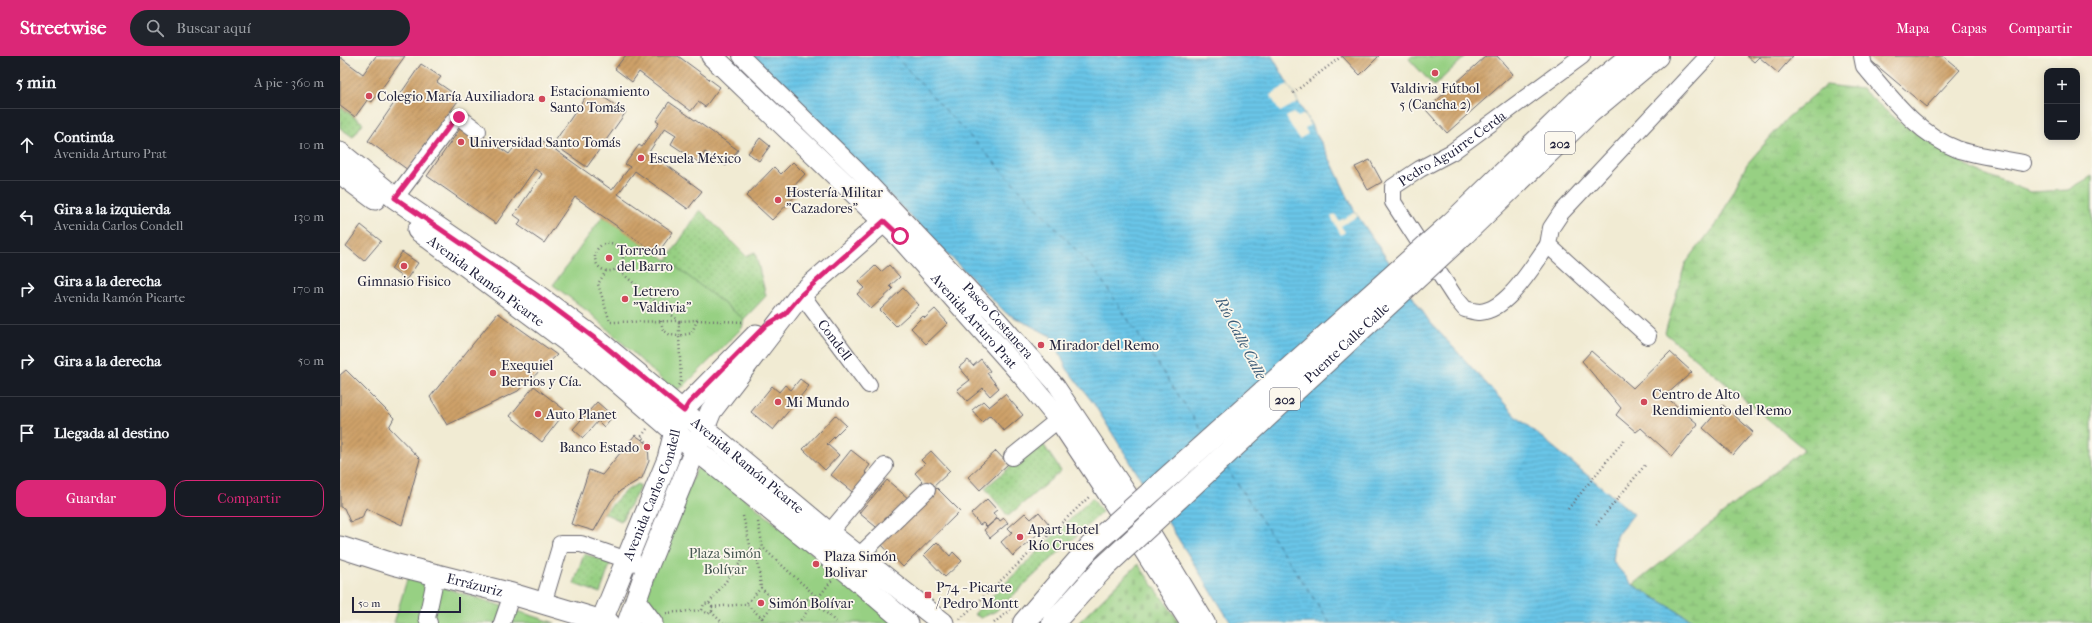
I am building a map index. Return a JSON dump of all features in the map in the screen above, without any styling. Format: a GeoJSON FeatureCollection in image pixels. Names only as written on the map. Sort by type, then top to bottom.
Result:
{"type":"FeatureCollection","features":[{"type":"Feature","properties":{"kind":"highway","name":"202"},"geometry":{"type":"LineString","coordinates":[[1458,228],[1588,91],[1631,56]]}},
{"type":"Feature","properties":{"kind":"highway","name":"202"},"geometry":{"type":"LineString","coordinates":[[1458,228],[1590,112],[1657,56]]}},
{"type":"Feature","properties":{"kind":"highway","name":"Puente Calle Calle"},"geometry":{"type":"LineString","coordinates":[[1024,623],[1091,546],[1458,228]]}},
{"type":"Feature","properties":{"kind":"highway","name":"Puente Calle Calle"},"geometry":{"type":"LineString","coordinates":[[1054,623],[1105,566],[1458,228]]}},
{"type":"Feature","properties":{"kind":"main road","name":"Avenida Arturo Prat"},"geometry":{"type":"LineString","coordinates":[[712,56],[884,221],[1027,380],[1059,419],[1191,623]]}},
{"type":"Feature","properties":{"kind":"main road","name":"Avenida Ramón Picarte"},"geometry":{"type":"LineString","coordinates":[[340,153],[395,198],[538,296],[601,343],[829,533],[943,623]]}},
{"type":"Feature","properties":{"kind":"main road","name":"Avenida Ramón Picarte"},"geometry":{"type":"LineString","coordinates":[[340,173],[591,359],[695,449],[849,573],[907,623]]}},
{"type":"Feature","properties":{"kind":"main road","name":"Avenida Carlos Condell"},"geometry":{"type":"LineString","coordinates":[[628,623],[647,568],[695,449],[705,429],[711,411],[802,294],[884,221]]}},
{"type":"Feature","properties":{"kind":"main road","name":"Avenida Carlos Condell"},"geometry":{"type":"LineString","coordinates":[[606,621],[627,559],[668,459],[675,431],[684,411],[689,403],[765,326],[785,314]]}},
{"type":"Feature","properties":{"kind":"main road","name":"Errázuriz"},"geometry":{"type":"LineString","coordinates":[[340,547],[392,564],[512,594],[606,621]]}},
{"type":"Feature","properties":{"kind":"main road"},"geometry":{"type":"LineString","coordinates":[[636,602],[657,618]]}},
{"type":"Feature","properties":{"kind":"street","name":"Paseo Costanera"},"geometry":{"type":"LineString","coordinates":[[741,56],[863,176],[998,319],[1056,385],[1130,494],[1207,623]]}},
{"type":"Feature","properties":{"kind":"street","name":"Pedro Aguirre Cerda"},"geometry":{"type":"LineString","coordinates":[[1582,56],[1452,152],[1420,169],[1393,187],[1393,202],[1454,296],[1465,309],[1481,312],[1502,304],[1513,292],[1548,245],[1551,228],[1561,213],[1708,56]]}},
{"type":"Feature","properties":{"kind":"street"},"geometry":{"type":"LineString","coordinates":[[1862,56],[1864,66],[1905,113],[1926,132],[1958,149],[2022,163]]}},
{"type":"Feature","properties":{"kind":"street"},"geometry":{"type":"LineString","coordinates":[[395,198],[455,119],[459,117],[478,130]]}},
{"type":"Feature","properties":{"kind":"street"},"geometry":{"type":"LineString","coordinates":[[1548,245],[1648,336]]}},
{"type":"Feature","properties":{"kind":"street","name":"Condell"},"geometry":{"type":"LineString","coordinates":[[802,294],[869,385]]}},
{"type":"Feature","properties":{"kind":"street"},"geometry":{"type":"LineString","coordinates":[[1012,458],[1059,419]]}},
{"type":"Feature","properties":{"kind":"street"},"geometry":{"type":"LineString","coordinates":[[829,533],[885,466]]}},
{"type":"Feature","properties":{"kind":"street"},"geometry":{"type":"LineString","coordinates":[[859,556],[927,490]]}},
{"type":"Feature","properties":{"kind":"street"},"geometry":{"type":"LineString","coordinates":[[543,604],[560,544],[581,544],[627,559],[647,568]]}},
{"type":"Feature","properties":{"kind":"street"},"geometry":{"type":"LineString","coordinates":[[429,623],[427,618],[436,575]]}},
{"type":"Feature","properties":{"kind":"street"},"geometry":{"type":"LineString","coordinates":[[502,623],[512,594]]}},
{"type":"Feature","properties":{"kind":"path"},"geometry":{"type":"LineString","coordinates":[[1293,93],[1342,56]]}},
{"type":"Feature","properties":{"kind":"path"},"geometry":{"type":"LineString","coordinates":[[606,271],[597,264],[595,256],[598,249],[605,244],[617,246],[623,253],[623,262],[617,269],[606,271],[598,284],[610,322],[696,320],[744,322]]}},
{"type":"Feature","properties":{"kind":"path"},"geometry":{"type":"LineString","coordinates":[[617,269],[679,321]]}},
{"type":"Feature","properties":{"kind":"path"},"geometry":{"type":"LineString","coordinates":[[661,321],[663,330],[670,335],[679,336],[692,333],[696,320]]}},
{"type":"Feature","properties":{"kind":"path"},"geometry":{"type":"LineString","coordinates":[[679,321],[682,381]]}},
{"type":"Feature","properties":{"kind":"path"},"geometry":{"type":"LineString","coordinates":[[1568,509],[1624,440]]}},
{"type":"Feature","properties":{"kind":"path"},"geometry":{"type":"LineString","coordinates":[[1596,525],[1646,464]]}},
{"type":"Feature","properties":{"kind":"path"},"geometry":{"type":"LineString","coordinates":[[955,623],[1103,485]]}},
{"type":"Feature","properties":{"kind":"path"},"geometry":{"type":"LineString","coordinates":[[743,516],[751,549],[757,553],[761,588],[776,602]]}},
{"type":"Feature","properties":{"kind":"path"},"geometry":{"type":"LineString","coordinates":[[758,520],[763,548],[818,598]]}},
{"type":"Feature","properties":{"kind":"path"},"geometry":{"type":"LineString","coordinates":[[757,553],[763,548]]}},
{"type":"Feature","properties":{"kind":"path"},"geometry":{"type":"LineString","coordinates":[[702,610],[703,605],[709,603],[751,549]]}},
{"type":"Feature","properties":{"kind":"path"},"geometry":{"type":"LineString","coordinates":[[712,607],[746,604],[761,588]]}},
{"type":"Feature","properties":{"kind":"path"},"geometry":{"type":"LineString","coordinates":[[798,623],[826,588]]}},
{"type":"Feature","properties":{"kind":"path"},"geometry":{"type":"LineString","coordinates":[[762,623],[762,618],[776,602],[818,598]]}},
{"type":"Feature","properties":{"kind":"path"},"geometry":{"type":"LineString","coordinates":[[815,602],[837,623]]}},
{"type":"Feature","properties":{"kind":"path"},"geometry":{"type":"LineString","coordinates":[[709,603],[712,607],[711,612]]}},
{"type":"Feature","properties":{"kind":"path"},"geometry":{"type":"LineString","coordinates":[[746,604],[762,618]]}},
{"type":"Feature","properties":{"kind":"path"},"geometry":{"type":"LineString","coordinates":[[657,618],[702,610]]}},
{"type":"Feature","properties":{"kind":"path"},"geometry":{"type":"LineString","coordinates":[[702,610],[706,614],[711,612]]}},
{"type":"Feature","properties":{"kind":"path"},"geometry":{"type":"LineString","coordinates":[[711,612],[723,623]]}},
{"type":"Feature","properties":{"kind":"green space","name":"Valdivia Fútbol 5 (Cancha 2)"},"geometry":{"type":"Polygon","coordinates":[[[1412,56],[1466,56],[1434,86],[1409,59],[1412,56]]]}},
{"type":"Feature","properties":{"kind":"green space"},"geometry":{"type":"Polygon","coordinates":[[[1826,85],[1862,89],[1896,120],[1974,170],[2030,192],[2068,190],[2092,176],[2092,623],[1697,623],[1633,585],[1804,449],[1665,333],[1685,264],[1719,220],[1747,164],[1787,118],[1826,85]]]}},
{"type":"Feature","properties":{"kind":"green space"},"geometry":{"type":"Polygon","coordinates":[[[340,107],[363,123],[353,137],[340,128],[340,107]]]}},
{"type":"Feature","properties":{"kind":"green space"},"geometry":{"type":"Polygon","coordinates":[[[700,210],[746,256],[755,252],[766,296],[744,319],[702,317],[657,254],[667,260],[700,210]]]}},
{"type":"Feature","properties":{"kind":"green space"},"geometry":{"type":"Polygon","coordinates":[[[603,216],[667,260],[744,319],[742,328],[684,386],[674,391],[590,313],[553,285],[603,216]]]}},
{"type":"Feature","properties":{"kind":"green space"},"geometry":{"type":"Polygon","coordinates":[[[1041,441],[1061,471],[1008,516],[985,488],[1041,441]]]}},
{"type":"Feature","properties":{"kind":"green space","name":"Plaza Simón Bolívar"},"geometry":{"type":"Polygon","coordinates":[[[704,465],[897,623],[664,623],[653,617],[643,597],[696,470],[704,465]]]}},
{"type":"Feature","properties":{"kind":"green space"},"geometry":{"type":"Polygon","coordinates":[[[637,484],[641,486],[621,521],[604,513],[624,492],[637,484]]]}},
{"type":"Feature","properties":{"kind":"green space"},"geometry":{"type":"Polygon","coordinates":[[[1092,498],[1102,512],[996,611],[981,618],[974,614],[1092,498]]]}},
{"type":"Feature","properties":{"kind":"green space"},"geometry":{"type":"Polygon","coordinates":[[[584,554],[611,562],[600,593],[574,584],[584,554]]]}},
{"type":"Feature","properties":{"kind":"green space"},"geometry":{"type":"Polygon","coordinates":[[[1138,564],[1180,623],[1078,623],[1138,564]]]}},
{"type":"Feature","properties":{"kind":"green space"},"geometry":{"type":"Polygon","coordinates":[[[408,576],[555,623],[394,623],[408,576]]]}},
{"type":"Feature","properties":{"kind":"water","name":"Río Calle Calle"},"geometry":{"type":"Polygon","coordinates":[[[752,56],[1272,56],[1327,153],[1355,212],[1429,321],[1517,417],[1634,514],[1616,536],[1613,562],[1633,585],[1697,623],[1231,623],[1094,404],[1067,369],[1051,336],[1006,313],[752,56]]]}},
{"type":"Feature","properties":{"kind":"pier"},"geometry":{"type":"Polygon","coordinates":[[[1288,84],[1298,102],[1280,112],[1270,95],[1288,84]]]}},
{"type":"Feature","properties":{"kind":"pier"},"geometry":{"type":"Polygon","coordinates":[[[1293,113],[1298,117],[1304,114],[1310,125],[1305,128],[1308,134],[1299,139],[1286,117],[1293,113]]]}},
{"type":"Feature","properties":{"kind":"pier"},"geometry":{"type":"Polygon","coordinates":[[[1355,212],[1358,216],[1341,226],[1345,232],[1341,235],[1331,217],[1335,214],[1339,221],[1355,212]]]}},
{"type":"Feature","properties":{"kind":"building"},"geometry":{"type":"Polygon","coordinates":[[[376,56],[405,56],[372,102],[368,99],[355,117],[340,106],[340,57],[363,74],[376,56]]]}},
{"type":"Feature","properties":{"kind":"building"},"geometry":{"type":"Polygon","coordinates":[[[625,56],[678,56],[720,87],[705,107],[698,102],[691,111],[639,72],[632,82],[615,69],[625,56]]]}},
{"type":"Feature","properties":{"kind":"building"},"geometry":{"type":"Polygon","coordinates":[[[1342,56],[1379,56],[1360,75],[1342,56]]]}},
{"type":"Feature","properties":{"kind":"building"},"geometry":{"type":"Polygon","coordinates":[[[1486,56],[1497,56],[1513,74],[1447,133],[1426,110],[1486,56]]]}},
{"type":"Feature","properties":{"kind":"building"},"geometry":{"type":"Polygon","coordinates":[[[1747,56],[1793,56],[1778,73],[1759,57],[1754,62],[1747,56]]]}},
{"type":"Feature","properties":{"kind":"building"},"geometry":{"type":"Polygon","coordinates":[[[1868,56],[1943,56],[1960,70],[1926,107],[1869,59],[1868,56]]]}},
{"type":"Feature","properties":{"kind":"building"},"geometry":{"type":"Polygon","coordinates":[[[421,64],[441,77],[437,82],[460,98],[408,170],[368,141],[421,64]]]}},
{"type":"Feature","properties":{"kind":"building"},"geometry":{"type":"Polygon","coordinates":[[[591,89],[626,112],[587,167],[553,144],[591,89]]]}},
{"type":"Feature","properties":{"kind":"building"},"geometry":{"type":"Polygon","coordinates":[[[669,102],[738,150],[726,166],[705,152],[698,162],[671,144],[676,135],[665,128],[649,152],[702,191],[688,209],[635,171],[618,194],[673,232],[657,254],[575,197],[544,243],[518,225],[521,220],[514,215],[542,174],[535,169],[496,224],[427,176],[464,123],[509,154],[521,138],[534,148],[540,139],[612,190],[630,167],[625,164],[639,145],[642,147],[659,123],[656,121],[669,102]]]}},
{"type":"Feature","properties":{"kind":"building"},"geometry":{"type":"Polygon","coordinates":[[[760,138],[770,146],[759,161],[748,153],[760,138]]]}},
{"type":"Feature","properties":{"kind":"building"},"geometry":{"type":"Polygon","coordinates":[[[1370,160],[1382,182],[1368,190],[1355,167],[1370,160]]]}},
{"type":"Feature","properties":{"kind":"building"},"geometry":{"type":"Polygon","coordinates":[[[793,162],[805,174],[794,186],[800,191],[772,220],[746,196],[774,167],[781,174],[793,162]]]}},
{"type":"Feature","properties":{"kind":"building"},"geometry":{"type":"Polygon","coordinates":[[[361,225],[381,241],[364,261],[346,246],[361,225]]]}},
{"type":"Feature","properties":{"kind":"building","name":"Gimnasio Fisico"},"geometry":{"type":"Polygon","coordinates":[[[402,252],[418,263],[406,280],[391,269],[402,252]]]}},
{"type":"Feature","properties":{"kind":"building"},"geometry":{"type":"Polygon","coordinates":[[[889,265],[900,277],[890,286],[893,289],[871,309],[857,294],[864,288],[858,282],[875,266],[881,272],[889,265]]]}},
{"type":"Feature","properties":{"kind":"building"},"geometry":{"type":"Polygon","coordinates":[[[903,288],[919,305],[896,326],[880,310],[903,288]]]}},
{"type":"Feature","properties":{"kind":"building"},"geometry":{"type":"Polygon","coordinates":[[[935,309],[948,323],[926,344],[911,328],[923,316],[925,318],[935,309]]]}},
{"type":"Feature","properties":{"kind":"building","name":"Exequiel Berrios y Cía."},"geometry":{"type":"Polygon","coordinates":[[[498,313],[557,355],[518,391],[447,425],[430,397],[498,313]]]}},
{"type":"Feature","properties":{"kind":"building","name":"Centro de Alto Rendimiento del Remo"},"geometry":{"type":"Polygon","coordinates":[[[1591,351],[1633,388],[1670,352],[1692,372],[1665,396],[1698,424],[1672,456],[1641,428],[1636,432],[1616,415],[1621,408],[1582,361],[1591,351]]]}},
{"type":"Feature","properties":{"kind":"building"},"geometry":{"type":"Polygon","coordinates":[[[981,359],[990,371],[987,373],[999,388],[990,396],[983,388],[967,401],[957,390],[970,380],[959,367],[968,360],[973,366],[981,359]]]}},
{"type":"Feature","properties":{"kind":"building"},"geometry":{"type":"Polygon","coordinates":[[[346,370],[394,418],[389,427],[420,459],[402,525],[366,508],[362,518],[350,522],[344,508],[340,507],[340,375],[346,370]]]}},
{"type":"Feature","properties":{"kind":"building","name":"Mi Mundo"},"geometry":{"type":"Polygon","coordinates":[[[800,379],[809,386],[773,430],[751,412],[772,386],[779,392],[785,385],[791,390],[800,379]]]}},
{"type":"Feature","properties":{"kind":"building","name":"Auto Planet"},"geometry":{"type":"Polygon","coordinates":[[[534,386],[566,411],[542,442],[510,416],[534,386]]]}},
{"type":"Feature","properties":{"kind":"building"},"geometry":{"type":"Polygon","coordinates":[[[1005,394],[1023,415],[1004,431],[990,415],[982,422],[972,410],[983,401],[989,407],[1005,394]]]}},
{"type":"Feature","properties":{"kind":"building"},"geometry":{"type":"Polygon","coordinates":[[[597,402],[613,416],[604,427],[598,421],[583,438],[573,429],[597,402]]]}},
{"type":"Feature","properties":{"kind":"building"},"geometry":{"type":"Polygon","coordinates":[[[1723,405],[1753,432],[1733,455],[1703,428],[1723,405]]]}},
{"type":"Feature","properties":{"kind":"building"},"geometry":{"type":"Polygon","coordinates":[[[835,415],[846,425],[827,444],[839,455],[825,470],[803,449],[835,415]]]}},
{"type":"Feature","properties":{"kind":"building"},"geometry":{"type":"Polygon","coordinates":[[[635,435],[648,444],[649,461],[642,478],[620,491],[611,501],[594,531],[571,524],[589,470],[602,475],[635,435]]]}},
{"type":"Feature","properties":{"kind":"building"},"geometry":{"type":"Polygon","coordinates":[[[851,450],[870,465],[865,472],[868,475],[856,495],[831,475],[851,450]]]}},
{"type":"Feature","properties":{"kind":"building"},"geometry":{"type":"Polygon","coordinates":[[[931,451],[950,471],[930,490],[915,473],[925,464],[921,460],[931,451]]]}},
{"type":"Feature","properties":{"kind":"building"},"geometry":{"type":"Polygon","coordinates":[[[996,451],[1008,464],[980,490],[968,477],[996,451]]]}},
{"type":"Feature","properties":{"kind":"building"},"geometry":{"type":"Polygon","coordinates":[[[887,480],[909,499],[881,531],[859,513],[887,480]]]}},
{"type":"Feature","properties":{"kind":"building"},"geometry":{"type":"Polygon","coordinates":[[[937,488],[960,511],[903,567],[880,543],[937,488]]]}},
{"type":"Feature","properties":{"kind":"building"},"geometry":{"type":"Polygon","coordinates":[[[987,499],[997,510],[993,513],[997,518],[987,527],[983,523],[980,525],[971,514],[987,499]]]}},
{"type":"Feature","properties":{"kind":"building","name":"Apart Hotel Río Cruces"},"geometry":{"type":"Polygon","coordinates":[[[1039,512],[1049,524],[1013,556],[1001,542],[1012,532],[1008,528],[1025,513],[1031,519],[1039,512]]]}},
{"type":"Feature","properties":{"kind":"building"},"geometry":{"type":"Polygon","coordinates":[[[998,518],[1000,521],[1004,518],[1008,523],[990,538],[984,530],[998,518]]]}},
{"type":"Feature","properties":{"kind":"building"},"geometry":{"type":"Polygon","coordinates":[[[937,542],[950,556],[953,552],[962,561],[945,577],[924,555],[937,542]]]}},
{"type":"Feature","properties":{"kind":"ferry route"},"geometry":{"type":"LineString","coordinates":[[895,56],[1095,270],[1203,432]]}},
{"type":"Feature","properties":{"kind":"ferry route"},"geometry":{"type":"LineString","coordinates":[[1227,468],[1330,623]]}},
{"type":"Feature","properties":{"kind":"place","name":"Valdivia Fútbol 5 (Cancha 2)"},"geometry":{"type":"Point","coordinates":[1435,73]}},
{"type":"Feature","properties":{"kind":"place","name":"Colegio María Auxiliadora"},"geometry":{"type":"Point","coordinates":[369,96]}},
{"type":"Feature","properties":{"kind":"place","name":"Estacionamiento Santo Tomás"},"geometry":{"type":"Point","coordinates":[542,99]}},
{"type":"Feature","properties":{"kind":"place","name":"Universidad Santo Tomás"},"geometry":{"type":"Point","coordinates":[461,142]}},
{"type":"Feature","properties":{"kind":"place","name":"Escuela México"},"geometry":{"type":"Point","coordinates":[641,158]}},
{"type":"Feature","properties":{"kind":"place","name":"Hostería Militar \"Cazadores\""},"geometry":{"type":"Point","coordinates":[778,200]}},
{"type":"Feature","properties":{"kind":"place","name":"Torreón del Barro"},"geometry":{"type":"Point","coordinates":[609,258]}},
{"type":"Feature","properties":{"kind":"place","name":"Gimnasio Fisico"},"geometry":{"type":"Point","coordinates":[404,266]}},
{"type":"Feature","properties":{"kind":"place","name":"Letrero \"Valdivia\""},"geometry":{"type":"Point","coordinates":[625,299]}},
{"type":"Feature","properties":{"kind":"place","name":"Mirador del Remo"},"geometry":{"type":"Point","coordinates":[1041,345]}},
{"type":"Feature","properties":{"kind":"place","name":"Exequiel Berrios y Cía."},"geometry":{"type":"Point","coordinates":[493,373]}},
{"type":"Feature","properties":{"kind":"place","name":"Mi Mundo"},"geometry":{"type":"Point","coordinates":[778,402]}},
{"type":"Feature","properties":{"kind":"place","name":"Centro de Alto Rendimiento del Remo"},"geometry":{"type":"Point","coordinates":[1644,402]}},
{"type":"Feature","properties":{"kind":"place","name":"Auto Planet"},"geometry":{"type":"Point","coordinates":[538,414]}},
{"type":"Feature","properties":{"kind":"place","name":"Banco Estado"},"geometry":{"type":"Point","coordinates":[647,447]}},
{"type":"Feature","properties":{"kind":"place","name":"Apart Hotel Río Cruces"},"geometry":{"type":"Point","coordinates":[1020,537]}},
{"type":"Feature","properties":{"kind":"place","name":"Plaza Simón Bolivar"},"geometry":{"type":"Point","coordinates":[816,564]}},
{"type":"Feature","properties":{"kind":"place","name":"P74 - Picarte / Pedro Montt"},"geometry":{"type":"Point","coordinates":[928,595]}},
{"type":"Feature","properties":{"kind":"place","name":"Simón Bolívar"},"geometry":{"type":"Point","coordinates":[761,603]}},
{"type":"Feature","properties":{"kind":"route"},"geometry":{"type":"LineString","coordinates":[[459,117],[455,119],[395,198],[538,296],[601,343],[684,411],[687,405],[765,326],[785,314],[802,294],[884,221],[900,236]]}}]}
